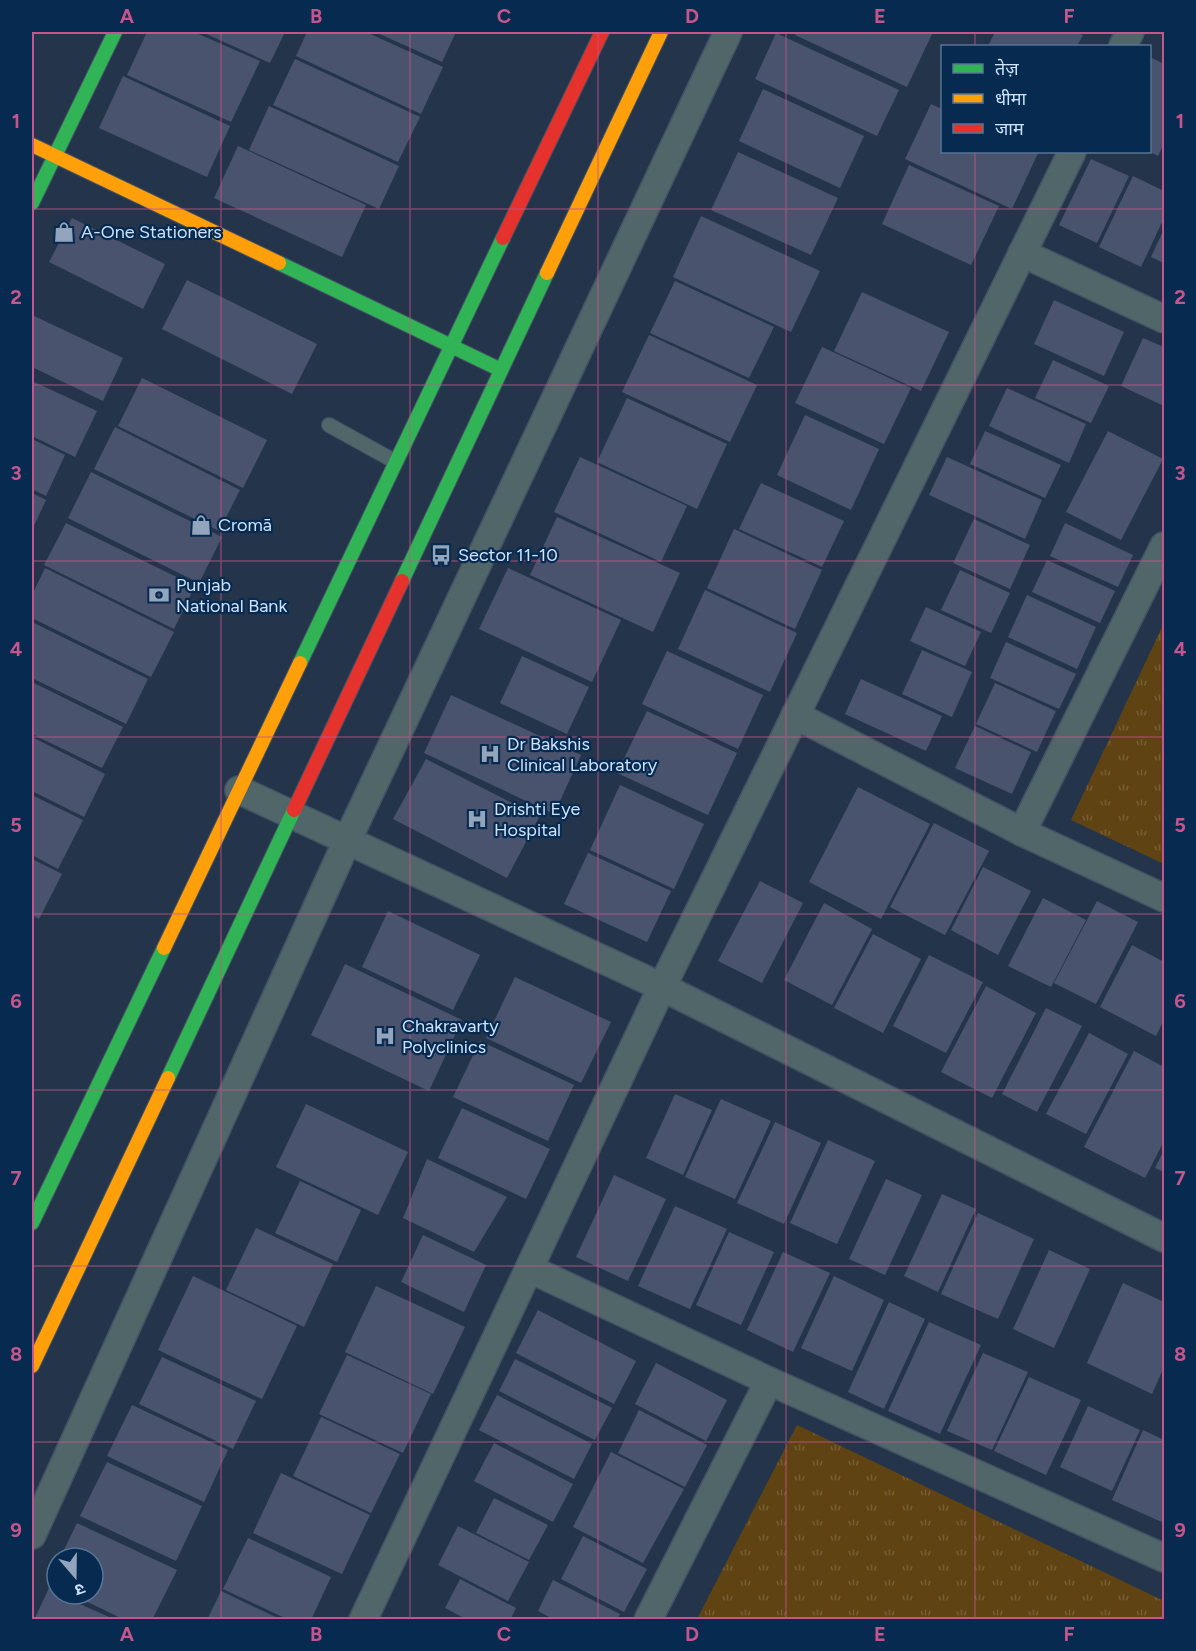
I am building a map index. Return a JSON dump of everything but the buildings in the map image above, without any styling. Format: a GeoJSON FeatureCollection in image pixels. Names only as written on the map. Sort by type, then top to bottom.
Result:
{"type":"FeatureCollection","features":[{"type":"Feature","properties":{"kind":"street"},"geometry":{"type":"LineString","coordinates":[[32,203],[115,32]]}},
{"type":"Feature","properties":{"kind":"street"},"geometry":{"type":"LineString","coordinates":[[32,1223],[602,32]]}},
{"type":"Feature","properties":{"kind":"street"},"geometry":{"type":"LineString","coordinates":[[32,1366],[661,32]]}},
{"type":"Feature","properties":{"kind":"street"},"geometry":{"type":"LineString","coordinates":[[32,1535],[347,841],[728,32]]}},
{"type":"Feature","properties":{"kind":"street"},"geometry":{"type":"LineString","coordinates":[[32,145],[501,370]]}},
{"type":"Feature","properties":{"kind":"street"},"geometry":{"type":"LineString","coordinates":[[363,1620],[662,987],[1072,153]]}},
{"type":"Feature","properties":{"kind":"street"},"geometry":{"type":"LineString","coordinates":[[1022,253],[1164,319]]}},
{"type":"Feature","properties":{"kind":"street"},"geometry":{"type":"LineString","coordinates":[[1022,832],[1164,546]]}},
{"type":"Feature","properties":{"kind":"street"},"geometry":{"type":"LineString","coordinates":[[795,715],[1022,832],[1164,898]]}},
{"type":"Feature","properties":{"kind":"street"},"geometry":{"type":"LineString","coordinates":[[239,790],[662,987],[1164,1238]]}},
{"type":"Feature","properties":{"kind":"street"},"geometry":{"type":"LineString","coordinates":[[530,1269],[769,1381],[1164,1558]]}},
{"type":"Feature","properties":{"kind":"street"},"geometry":{"type":"LineString","coordinates":[[648,1620],[769,1381]]}},
{"type":"Feature","properties":{"kind":"lane"},"geometry":{"type":"LineString","coordinates":[[329,424],[396,462]]}},
{"type":"Feature","properties":{"kind":"green space"},"geometry":{"type":"Polygon","coordinates":[[[1164,623],[1164,864],[1071,820],[1164,623]]]}},
{"type":"Feature","properties":{"kind":"green space"},"geometry":{"type":"Polygon","coordinates":[[[797,1425],[1164,1601],[1164,1619],[697,1619],[797,1425]]]}},
{"type":"Feature","properties":{"kind":"traffic: fast"},"geometry":{"type":"LineString","coordinates":[[32,203],[115,32]]}},
{"type":"Feature","properties":{"kind":"traffic: fast"},"geometry":{"type":"LineString","coordinates":[[300,663],[503,238]]}},
{"type":"Feature","properties":{"kind":"traffic: fast"},"geometry":{"type":"LineString","coordinates":[[279,263],[501,370]]}},
{"type":"Feature","properties":{"kind":"traffic: fast"},"geometry":{"type":"LineString","coordinates":[[402,581],[547,273]]}},
{"type":"Feature","properties":{"kind":"traffic: fast"},"geometry":{"type":"LineString","coordinates":[[168,1078],[294,810]]}},
{"type":"Feature","properties":{"kind":"traffic: fast"},"geometry":{"type":"LineString","coordinates":[[32,1223],[164,948]]}},
{"type":"Feature","properties":{"kind":"traffic: slow"},"geometry":{"type":"LineString","coordinates":[[547,273],[661,32]]}},
{"type":"Feature","properties":{"kind":"traffic: slow"},"geometry":{"type":"LineString","coordinates":[[32,145],[279,263]]}},
{"type":"Feature","properties":{"kind":"traffic: slow"},"geometry":{"type":"LineString","coordinates":[[164,948],[300,663]]}},
{"type":"Feature","properties":{"kind":"traffic: slow"},"geometry":{"type":"LineString","coordinates":[[32,1366],[168,1078]]}},
{"type":"Feature","properties":{"kind":"traffic: jam"},"geometry":{"type":"LineString","coordinates":[[503,238],[602,32]]}},
{"type":"Feature","properties":{"kind":"traffic: jam"},"geometry":{"type":"LineString","coordinates":[[294,810],[402,581]]}},
{"type":"Feature","properties":{"kind":"place","name":"A-One Stationers"},"geometry":{"type":"Point","coordinates":[64,232]}},
{"type":"Feature","properties":{"kind":"place","name":"Cromā"},"geometry":{"type":"Point","coordinates":[201,525]}},
{"type":"Feature","properties":{"kind":"place","name":"Sector 11-10"},"geometry":{"type":"Point","coordinates":[441,555]}},
{"type":"Feature","properties":{"kind":"place","name":"Punjab National Bank"},"geometry":{"type":"Point","coordinates":[159,595]}},
{"type":"Feature","properties":{"kind":"place","name":"Dr Bakshis Clinical Laboratory"},"geometry":{"type":"Point","coordinates":[490,754]}},
{"type":"Feature","properties":{"kind":"place","name":"Drishti Eye Hospital"},"geometry":{"type":"Point","coordinates":[477,819]}},
{"type":"Feature","properties":{"kind":"place","name":"Chakravarty Polyclinics"},"geometry":{"type":"Point","coordinates":[385,1036]}}]}
